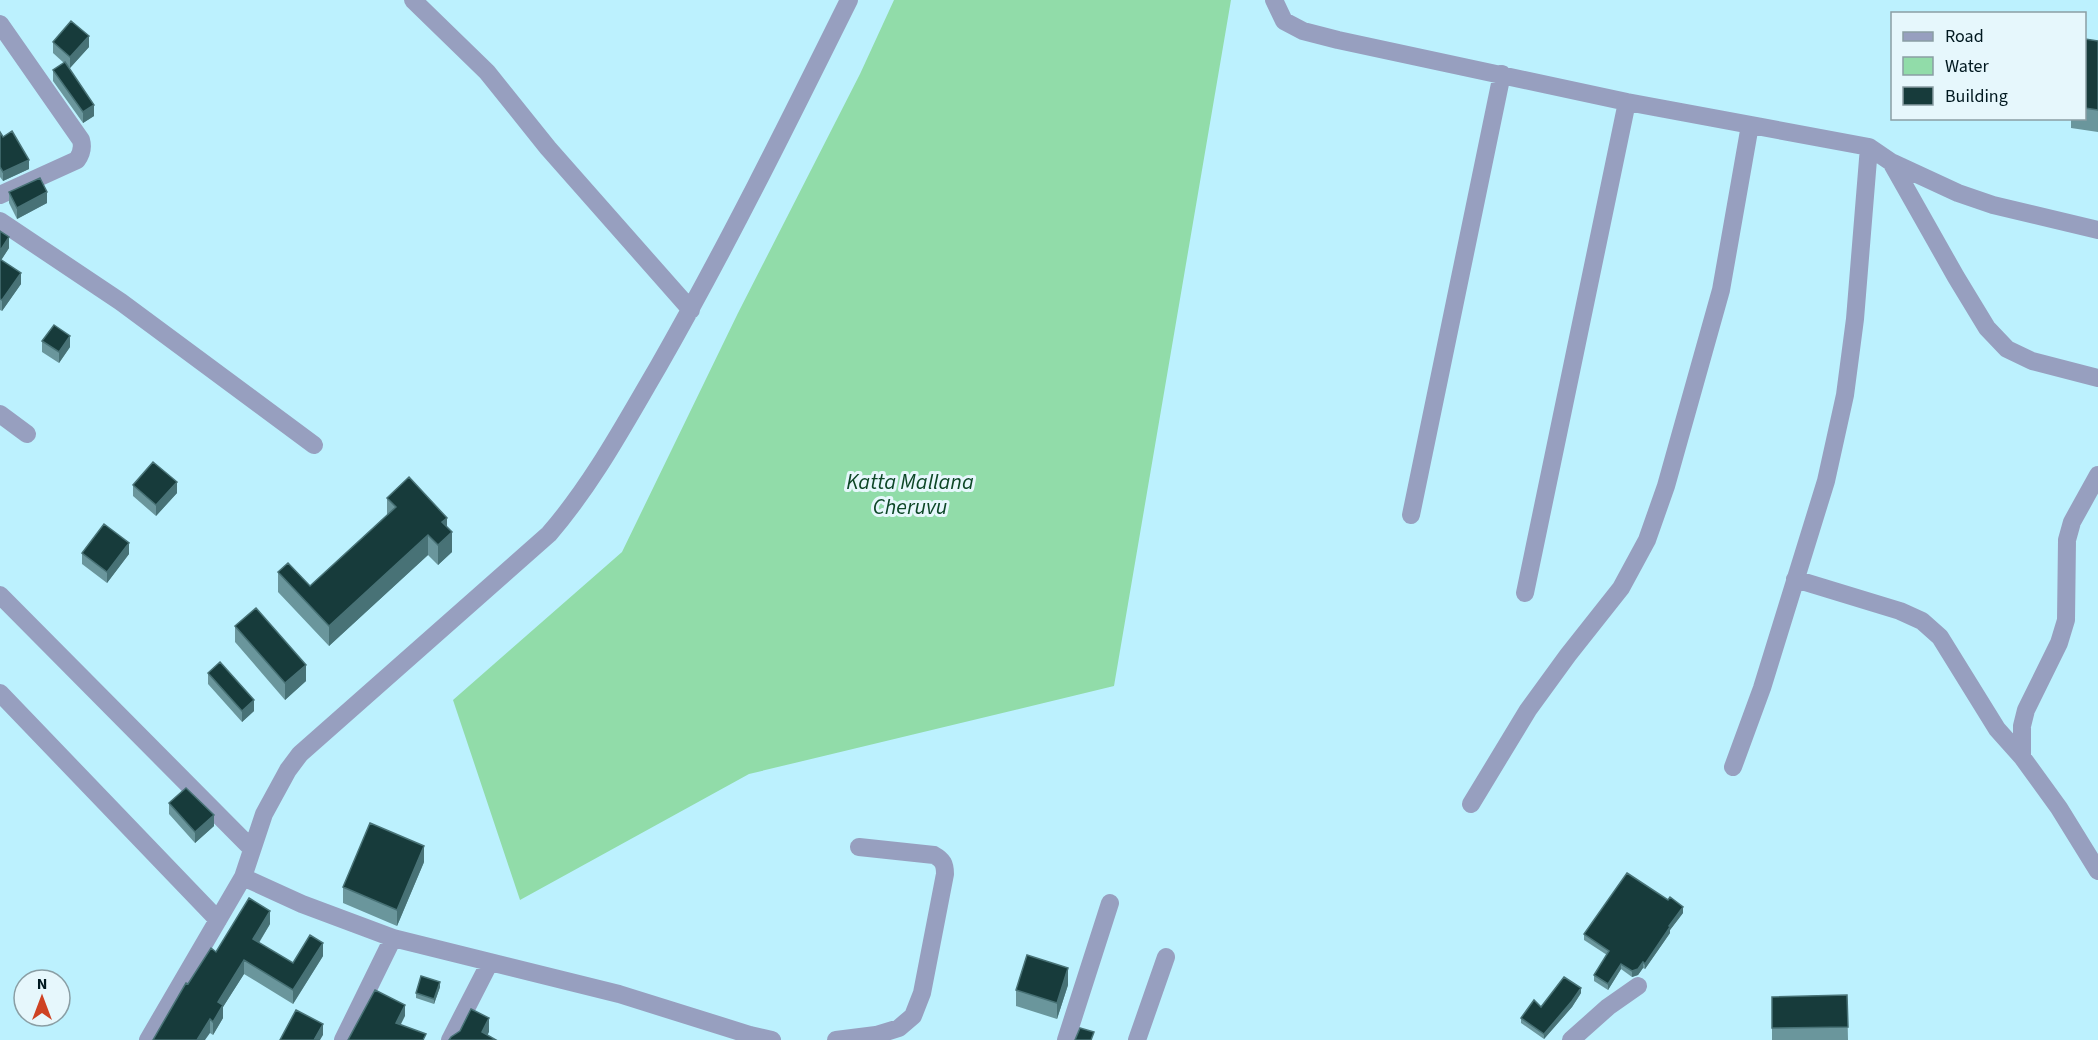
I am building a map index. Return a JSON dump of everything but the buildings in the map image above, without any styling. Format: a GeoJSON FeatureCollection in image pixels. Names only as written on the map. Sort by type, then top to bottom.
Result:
{"type":"FeatureCollection","features":[{"type":"Feature","properties":{"kind":"street"},"geometry":{"type":"LineString","coordinates":[[413,0],[487,72],[548,148],[691,310]]}},
{"type":"Feature","properties":{"kind":"street"},"geometry":{"type":"LineString","coordinates":[[148,1040],[243,877],[264,814],[288,770],[300,754],[549,534],[574,506],[600,468],[691,310],[849,0]]}},
{"type":"Feature","properties":{"kind":"street"},"geometry":{"type":"LineString","coordinates":[[1274,0],[1284,21],[1303,31],[1627,102],[1869,147],[1892,162],[1958,193],[1984,202],[2098,230]]}},
{"type":"Feature","properties":{"kind":"street"},"geometry":{"type":"LineString","coordinates":[[0,24],[83,145],[77,159],[0,195]]}},
{"type":"Feature","properties":{"kind":"street"},"geometry":{"type":"LineString","coordinates":[[1411,514],[1502,74]]}},
{"type":"Feature","properties":{"kind":"street"},"geometry":{"type":"LineString","coordinates":[[1525,592],[1627,102]]}},
{"type":"Feature","properties":{"kind":"street"},"geometry":{"type":"LineString","coordinates":[[1471,804],[1528,710],[1621,588],[1647,540],[1666,486],[1721,290],[1749,125]]}},
{"type":"Feature","properties":{"kind":"street"},"geometry":{"type":"LineString","coordinates":[[1733,767],[1762,688],[1826,481],[1845,395],[1855,319],[1869,147]]}},
{"type":"Feature","properties":{"kind":"street"},"geometry":{"type":"LineString","coordinates":[[1892,162],[1987,328],[2007,349],[2032,361],[2098,378]]}},
{"type":"Feature","properties":{"kind":"street"},"geometry":{"type":"LineString","coordinates":[[0,221],[121,302],[314,446]]}},
{"type":"Feature","properties":{"kind":"street"},"geometry":{"type":"LineString","coordinates":[[0,414],[27,434]]}},
{"type":"Feature","properties":{"kind":"street"},"geometry":{"type":"LineString","coordinates":[[2022,757],[2022,726],[2026,710],[2059,643],[2066,620],[2067,540],[2072,522],[2098,475]]}},
{"type":"Feature","properties":{"kind":"street"},"geometry":{"type":"LineString","coordinates":[[1795,579],[1900,611],[1922,621],[1940,637],[1997,729],[2022,757],[2059,808],[2098,871]]}},
{"type":"Feature","properties":{"kind":"street"},"geometry":{"type":"LineString","coordinates":[[0,595],[252,849]]}},
{"type":"Feature","properties":{"kind":"street"},"geometry":{"type":"LineString","coordinates":[[0,693],[218,920]]}},
{"type":"Feature","properties":{"kind":"street"},"geometry":{"type":"LineString","coordinates":[[836,1040],[876,1035],[899,1028],[913,1016],[922,993],[945,874],[945,865],[934,855],[859,847]]}},
{"type":"Feature","properties":{"kind":"street"},"geometry":{"type":"LineString","coordinates":[[243,877],[302,904],[393,938],[619,994],[772,1040]]}},
{"type":"Feature","properties":{"kind":"street"},"geometry":{"type":"LineString","coordinates":[[1066,1040],[1110,903]]}},
{"type":"Feature","properties":{"kind":"street"},"geometry":{"type":"LineString","coordinates":[[343,1040],[393,938]]}},
{"type":"Feature","properties":{"kind":"street"},"geometry":{"type":"LineString","coordinates":[[1137,1040],[1166,957]]}},
{"type":"Feature","properties":{"kind":"street"},"geometry":{"type":"LineString","coordinates":[[450,1040],[490,962]]}},
{"type":"Feature","properties":{"kind":"street"},"geometry":{"type":"LineString","coordinates":[[1570,1040],[1608,1007],[1638,986]]}},
{"type":"Feature","properties":{"kind":"water","name":"Katta Mallana Cheruvu"},"geometry":{"type":"Polygon","coordinates":[[[894,0],[1231,0],[1114,686],[749,774],[520,900],[453,700],[622,552],[738,313],[860,74],[894,0]]]}}]}
